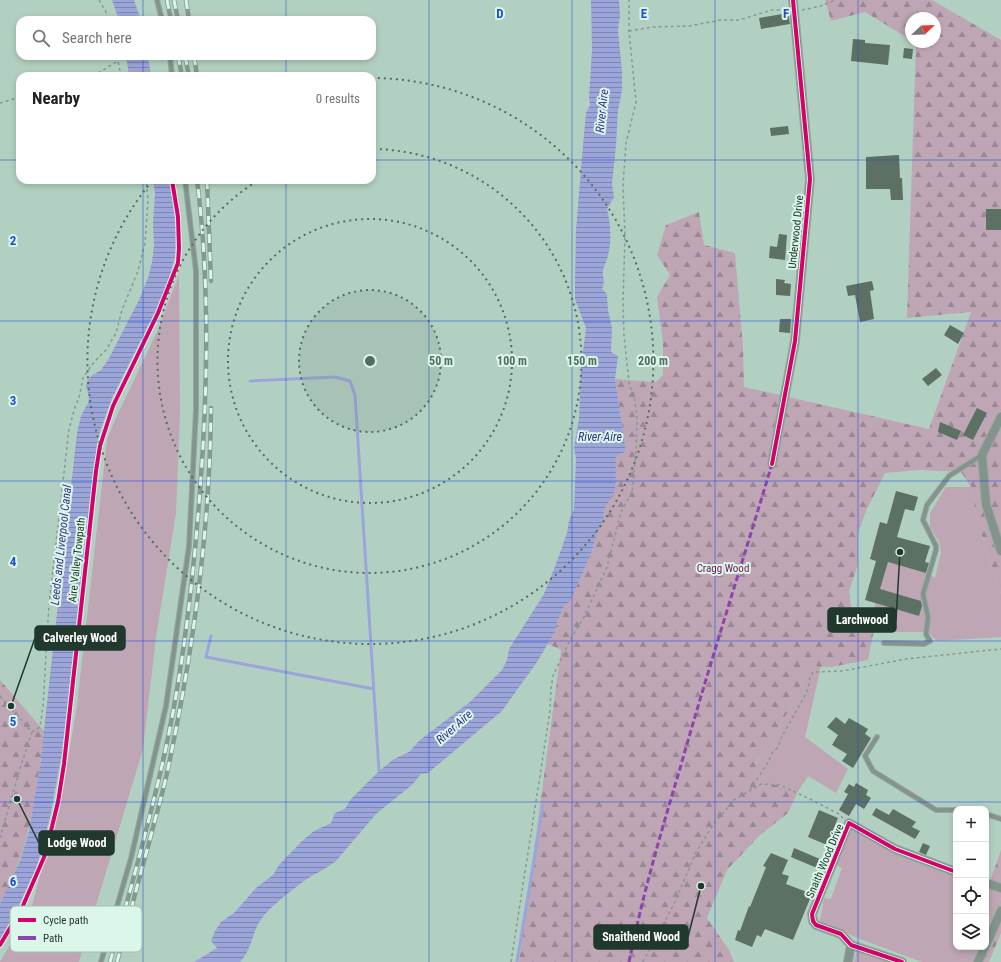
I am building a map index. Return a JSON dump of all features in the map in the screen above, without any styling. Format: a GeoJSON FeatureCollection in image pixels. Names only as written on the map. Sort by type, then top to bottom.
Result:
{"type":"FeatureCollection","features":[{"type":"Feature","properties":{"kind":"street","name":"Underwood Drive"},"geometry":{"type":"LineString","coordinates":[[772,464],[795,341],[810,179],[793,0]]}},
{"type":"Feature","properties":{"kind":"street"},"geometry":{"type":"LineString","coordinates":[[1001,417],[982,455],[986,504],[1001,552]]}},
{"type":"Feature","properties":{"kind":"street","name":"Snaith Wood Drive"},"geometry":{"type":"LineString","coordinates":[[902,962],[851,945],[841,934],[816,925],[813,920],[812,914],[849,823],[895,849],[953,871]]}},
{"type":"Feature","properties":{"kind":"street"},"geometry":{"type":"LineString","coordinates":[[989,884],[1001,888]]}},
{"type":"Feature","properties":{"kind":"street"},"geometry":{"type":"LineString","coordinates":[[989,939],[1001,912]]}},
{"type":"Feature","properties":{"kind":"street"},"geometry":{"type":"LineString","coordinates":[[848,962],[851,945]]}},
{"type":"Feature","properties":{"kind":"street"},"geometry":{"type":"LineString","coordinates":[[978,962],[984,950]]}},
{"type":"Feature","properties":{"kind":"lane"},"geometry":{"type":"LineString","coordinates":[[157,0],[161,16]]}},
{"type":"Feature","properties":{"kind":"lane"},"geometry":{"type":"LineString","coordinates":[[170,60],[172,72]]}},
{"type":"Feature","properties":{"kind":"lane"},"geometry":{"type":"LineString","coordinates":[[117,906],[131,858],[166,706],[189,546],[196,410],[196,271],[185,184]]}},
{"type":"Feature","properties":{"kind":"lane"},"geometry":{"type":"LineString","coordinates":[[884,643],[924,644],[930,641],[926,634],[928,617],[922,594],[936,546],[923,520],[927,505],[949,476],[982,455]]}},
{"type":"Feature","properties":{"kind":"lane"},"geometry":{"type":"LineString","coordinates":[[877,737],[865,756],[873,771],[936,810],[953,810]]}},
{"type":"Feature","properties":{"kind":"lane"},"geometry":{"type":"LineString","coordinates":[[989,815],[1001,819]]}},
{"type":"Feature","properties":{"kind":"lane"},"geometry":{"type":"LineString","coordinates":[[100,962],[103,952]]}},
{"type":"Feature","properties":{"kind":"path"},"geometry":{"type":"LineString","coordinates":[[99,0],[107,16]]}},
{"type":"Feature","properties":{"kind":"path"},"geometry":{"type":"LineString","coordinates":[[511,962],[550,712],[553,676],[570,640],[584,617],[607,567],[621,512],[632,492],[634,478],[637,418],[634,394],[629,382],[624,336],[623,300],[625,236],[623,186],[626,143],[636,102],[629,31],[629,0]]}},
{"type":"Feature","properties":{"kind":"path"},"geometry":{"type":"LineString","coordinates":[[629,31],[653,27],[689,26],[721,20],[739,20],[772,10],[794,11],[821,6],[835,0]]}},
{"type":"Feature","properties":{"kind":"path"},"geometry":{"type":"LineString","coordinates":[[100,72],[118,61],[120,72]]}},
{"type":"Feature","properties":{"kind":"path"},"geometry":{"type":"LineString","coordinates":[[0,103],[16,98]]}},
{"type":"Feature","properties":{"kind":"path"},"geometry":{"type":"LineString","coordinates":[[0,838],[32,732],[40,727],[43,706],[49,604],[69,429],[79,398],[83,378],[94,362],[106,350],[116,333],[122,310],[138,271],[145,243],[148,200],[146,184]]}},
{"type":"Feature","properties":{"kind":"path"},"geometry":{"type":"LineString","coordinates":[[750,790],[769,761],[770,754],[778,746],[782,736],[804,698],[812,672],[842,671],[906,659],[1001,649]]}},
{"type":"Feature","properties":{"kind":"path"},"geometry":{"type":"LineString","coordinates":[[0,696],[32,732]]}},
{"type":"Feature","properties":{"kind":"path"},"geometry":{"type":"LineString","coordinates":[[643,962],[675,902],[696,852],[715,822],[734,800],[761,784],[780,785],[839,814],[849,823]]}},
{"type":"Feature","properties":{"kind":"green space","name":"Cragg Wood"},"geometry":{"type":"Polygon","coordinates":[[[825,0],[932,0],[1001,40],[1001,594],[977,520],[971,487],[961,472],[919,470],[885,473],[866,511],[858,533],[858,564],[849,592],[853,620],[874,630],[868,660],[831,667],[807,666],[795,700],[755,763],[761,784],[780,785],[797,793],[788,813],[759,836],[727,870],[707,918],[729,950],[734,962],[519,962],[561,650],[548,644],[555,632],[557,622],[564,605],[570,600],[591,554],[600,525],[604,521],[604,510],[609,500],[616,457],[626,451],[615,379],[656,382],[663,375],[663,342],[657,297],[670,275],[657,255],[666,225],[699,212],[704,245],[735,253],[743,347],[744,387],[929,429],[971,312],[907,318],[916,48],[941,48],[941,12],[905,12],[905,36],[865,12],[831,21],[825,0]]]}},
{"type":"Feature","properties":{"kind":"green space"},"geometry":{"type":"Polygon","coordinates":[[[179,275],[180,413],[176,513],[156,637],[143,749],[96,906],[32,906],[63,790],[77,705],[107,440],[156,334],[179,275]]]}},
{"type":"Feature","properties":{"kind":"green space"},"geometry":{"type":"Polygon","coordinates":[[[946,487],[971,487],[977,520],[1001,594],[1001,637],[937,641],[928,632],[894,632],[874,625],[875,603],[919,616],[923,602],[880,589],[888,562],[927,573],[935,578],[941,552],[939,542],[930,527],[930,513],[946,487]]]}},
{"type":"Feature","properties":{"kind":"green space"},"geometry":{"type":"Polygon","coordinates":[[[807,665],[821,666],[805,737],[848,769],[836,793],[808,776],[797,793],[780,785],[761,784],[755,764],[795,700],[807,665]]]}},
{"type":"Feature","properties":{"kind":"green space"},"geometry":{"type":"Polygon","coordinates":[[[0,680],[44,731],[31,820],[19,863],[0,904],[0,680]]]}},
{"type":"Feature","properties":{"kind":"green space"},"geometry":{"type":"Polygon","coordinates":[[[855,829],[953,874],[953,950],[978,950],[973,962],[922,962],[860,939],[820,921],[824,898],[831,899],[842,868],[836,865],[848,832],[855,829]]]}},
{"type":"Feature","properties":{"kind":"green space"},"geometry":{"type":"Polygon","coordinates":[[[1001,850],[1001,893],[989,887],[1001,850]]]}},
{"type":"Feature","properties":{"kind":"green space"},"geometry":{"type":"Polygon","coordinates":[[[989,887],[1001,893],[1001,898],[989,925],[989,887]]]}},
{"type":"Feature","properties":{"kind":"green space"},"geometry":{"type":"Polygon","coordinates":[[[1001,898],[1001,933],[989,962],[973,962],[978,950],[989,950],[989,925],[1001,898]]]}},
{"type":"Feature","properties":{"kind":"green space"},"geometry":{"type":"Polygon","coordinates":[[[10,944],[10,952],[82,952],[79,962],[0,962],[10,944]]]}},
{"type":"Feature","properties":{"kind":"green space"},"geometry":{"type":"Polygon","coordinates":[[[857,950],[890,962],[854,962],[857,950]]]}},
{"type":"Feature","properties":{"kind":"water"},"geometry":{"type":"Polygon","coordinates":[[[112,0],[134,0],[140,16],[118,16],[112,0]]]}},
{"type":"Feature","properties":{"kind":"water","name":"River Aire"},"geometry":{"type":"Polygon","coordinates":[[[591,0],[619,0],[620,16],[618,30],[622,71],[622,91],[618,110],[612,184],[614,197],[607,209],[610,228],[610,247],[603,270],[604,283],[602,289],[607,294],[608,310],[612,328],[611,352],[618,356],[615,379],[626,451],[616,457],[614,492],[605,508],[604,521],[600,525],[591,554],[570,601],[564,606],[557,622],[555,632],[537,662],[502,711],[428,773],[421,774],[412,785],[376,814],[336,861],[304,881],[271,908],[259,923],[250,946],[240,962],[194,962],[217,948],[211,941],[221,922],[235,912],[256,888],[273,875],[279,865],[302,841],[314,831],[331,823],[335,813],[345,809],[350,800],[379,771],[394,759],[409,752],[420,740],[471,701],[502,670],[507,660],[509,649],[544,594],[567,533],[569,520],[574,509],[576,459],[574,448],[579,418],[581,367],[586,328],[575,299],[576,230],[586,113],[590,105],[589,97],[592,50],[591,0]]]}},
{"type":"Feature","properties":{"kind":"water"},"geometry":{"type":"Polygon","coordinates":[[[127,60],[149,60],[150,72],[128,72],[127,60]]]}},
{"type":"Feature","properties":{"kind":"water"},"geometry":{"type":"Polygon","coordinates":[[[154,184],[170,184],[176,228],[175,256],[164,294],[112,398],[98,437],[62,753],[50,817],[37,866],[19,906],[10,906],[10,923],[0,939],[0,904],[20,861],[29,831],[40,766],[77,433],[81,416],[88,403],[89,397],[86,386],[87,381],[91,376],[101,370],[108,360],[139,300],[148,278],[154,246],[153,224],[155,193],[154,184]]]}},
{"type":"Feature","properties":{"kind":"building"},"geometry":{"type":"Polygon","coordinates":[[[788,13],[790,24],[761,29],[759,18],[788,13]]]}},
{"type":"Feature","properties":{"kind":"building"},"geometry":{"type":"Polygon","coordinates":[[[853,39],[865,40],[865,43],[890,45],[888,65],[851,61],[853,39]]]}},
{"type":"Feature","properties":{"kind":"building"},"geometry":{"type":"Polygon","coordinates":[[[904,48],[913,49],[912,59],[903,58],[904,48]]]}},
{"type":"Feature","properties":{"kind":"building"},"geometry":{"type":"Polygon","coordinates":[[[788,126],[789,134],[771,136],[770,128],[788,126]]]}},
{"type":"Feature","properties":{"kind":"building"},"geometry":{"type":"Polygon","coordinates":[[[899,155],[903,200],[891,200],[890,189],[866,189],[866,157],[899,155]]]}},
{"type":"Feature","properties":{"kind":"building"},"geometry":{"type":"Polygon","coordinates":[[[986,209],[1001,209],[1001,230],[986,230],[986,209]]]}},
{"type":"Feature","properties":{"kind":"building"},"geometry":{"type":"Polygon","coordinates":[[[779,234],[787,235],[785,260],[769,258],[770,246],[777,247],[779,234]]]}},
{"type":"Feature","properties":{"kind":"building"},"geometry":{"type":"Polygon","coordinates":[[[776,279],[785,280],[784,283],[791,284],[790,296],[776,295],[776,279]]]}},
{"type":"Feature","properties":{"kind":"building"},"geometry":{"type":"Polygon","coordinates":[[[872,281],[874,290],[870,291],[874,319],[860,322],[855,295],[848,296],[846,286],[872,281]]]}},
{"type":"Feature","properties":{"kind":"building"},"geometry":{"type":"Polygon","coordinates":[[[780,319],[791,319],[790,333],[779,332],[780,319]]]}},
{"type":"Feature","properties":{"kind":"building"},"geometry":{"type":"Polygon","coordinates":[[[950,325],[964,333],[958,344],[944,335],[950,325]]]}},
{"type":"Feature","properties":{"kind":"building"},"geometry":{"type":"Polygon","coordinates":[[[936,368],[942,375],[928,386],[922,379],[936,368]]]}},
{"type":"Feature","properties":{"kind":"building"},"geometry":{"type":"Polygon","coordinates":[[[977,408],[987,413],[973,440],[963,435],[977,408]]]}},
{"type":"Feature","properties":{"kind":"building"},"geometry":{"type":"Polygon","coordinates":[[[940,422],[961,431],[957,440],[938,432],[940,422]]]}},
{"type":"Feature","properties":{"kind":"building"},"geometry":{"type":"Polygon","coordinates":[[[896,491],[918,497],[914,511],[905,509],[897,537],[930,546],[925,562],[929,563],[926,573],[888,562],[880,589],[921,601],[922,606],[919,616],[865,600],[876,561],[870,559],[880,522],[887,524],[896,491]]]}},
{"type":"Feature","properties":{"kind":"building"},"geometry":{"type":"Polygon","coordinates":[[[836,717],[845,724],[849,718],[868,729],[865,734],[871,738],[853,768],[842,761],[847,754],[832,745],[838,735],[827,727],[836,717]]]}},
{"type":"Feature","properties":{"kind":"building"},"geometry":{"type":"Polygon","coordinates":[[[856,783],[868,790],[866,795],[871,798],[864,809],[856,804],[849,816],[839,810],[848,794],[844,792],[849,784],[854,787],[856,783]]]}},
{"type":"Feature","properties":{"kind":"building"},"geometry":{"type":"Polygon","coordinates":[[[876,808],[889,815],[893,809],[916,822],[912,827],[920,831],[915,839],[872,815],[876,808]]]}},
{"type":"Feature","properties":{"kind":"building"},"geometry":{"type":"Polygon","coordinates":[[[819,810],[838,818],[827,845],[808,837],[819,810]]]}},
{"type":"Feature","properties":{"kind":"building"},"geometry":{"type":"Polygon","coordinates":[[[923,843],[930,846],[926,855],[919,852],[923,843]]]}},
{"type":"Feature","properties":{"kind":"building"},"geometry":{"type":"Polygon","coordinates":[[[794,848],[827,862],[824,871],[791,857],[794,848]]]}},
{"type":"Feature","properties":{"kind":"building"},"geometry":{"type":"Polygon","coordinates":[[[771,853],[788,860],[782,874],[789,876],[786,884],[812,894],[793,940],[765,929],[761,937],[757,935],[752,947],[735,940],[766,867],[763,866],[771,853]]]}},
{"type":"Feature","properties":{"kind":"waterway"},"geometry":{"type":"LineString","coordinates":[[250,381],[335,377],[350,381],[355,395],[379,771]]}},
{"type":"Feature","properties":{"kind":"waterway"},"geometry":{"type":"LineString","coordinates":[[211,636],[206,657],[374,689]]}},
{"type":"Feature","properties":{"kind":"waterway"},"geometry":{"type":"LineString","coordinates":[[517,962],[543,806]]}},
{"type":"Feature","properties":{"kind":"railway"},"geometry":{"type":"LineString","coordinates":[[167,0],[170,16]]}},
{"type":"Feature","properties":{"kind":"railway"},"geometry":{"type":"LineString","coordinates":[[174,0],[177,16]]}},
{"type":"Feature","properties":{"kind":"railway"},"geometry":{"type":"LineString","coordinates":[[186,0],[188,16]]}},
{"type":"Feature","properties":{"kind":"railway"},"geometry":{"type":"LineString","coordinates":[[179,60],[181,72]]}},
{"type":"Feature","properties":{"kind":"railway"},"geometry":{"type":"LineString","coordinates":[[186,60],[188,72]]}},
{"type":"Feature","properties":{"kind":"railway"},"geometry":{"type":"LineString","coordinates":[[195,60],[196,72]]}},
{"type":"Feature","properties":{"kind":"railway"},"geometry":{"type":"LineString","coordinates":[[126,906],[160,774],[175,704],[186,633],[194,561],[203,451],[206,374],[206,296],[197,184]]}},
{"type":"Feature","properties":{"kind":"railway"},"geometry":{"type":"LineString","coordinates":[[207,184],[211,281]]}},
{"type":"Feature","properties":{"kind":"railway"},"geometry":{"type":"LineString","coordinates":[[132,906],[165,782],[185,682],[203,545],[210,454],[211,408]]}},
{"type":"Feature","properties":{"kind":"railway"},"geometry":{"type":"LineString","coordinates":[[110,962],[113,952]]}},
{"type":"Feature","properties":{"kind":"railway"},"geometry":{"type":"LineString","coordinates":[[117,962],[120,952]]}},
{"type":"Feature","properties":{"kind":"marked path"},"geometry":{"type":"LineString","coordinates":[[629,962],[665,819],[701,695],[772,464]]}},
{"type":"Feature","properties":{"kind":"cycle path"},"geometry":{"type":"LineString","coordinates":[[772,464],[795,341],[810,179],[793,0]]}},
{"type":"Feature","properties":{"kind":"cycle path","name":"Aire Valley Towpath"},"geometry":{"type":"LineString","coordinates":[[23,906],[45,855],[58,802],[64,764],[100,446],[113,406],[158,313],[178,263],[178,217],[173,184]]}},
{"type":"Feature","properties":{"kind":"cycle path"},"geometry":{"type":"LineString","coordinates":[[902,962],[851,945],[841,934],[816,925],[813,921],[812,914],[849,823],[895,849],[953,871]]}},
{"type":"Feature","properties":{"kind":"cycle path","name":"Aire Valley Towpath"},"geometry":{"type":"LineString","coordinates":[[0,945],[10,928]]}},
{"type":"Feature","properties":{"kind":"place","name":"Larchwood"},"geometry":{"type":"Point","coordinates":[900,552]}},
{"type":"Feature","properties":{"kind":"place","name":"Calverley Wood"},"geometry":{"type":"Point","coordinates":[11,706]}},
{"type":"Feature","properties":{"kind":"place","name":"Lodge Wood"},"geometry":{"type":"Point","coordinates":[17,799]}},
{"type":"Feature","properties":{"kind":"place","name":"Snaithend Wood"},"geometry":{"type":"Point","coordinates":[701,886]}},
{"type":"Feature","properties":{"kind":"water label","name":"Leeds and Liverpool Canal"},"geometry":{"type":"Point","coordinates":[61,545]}}]}
